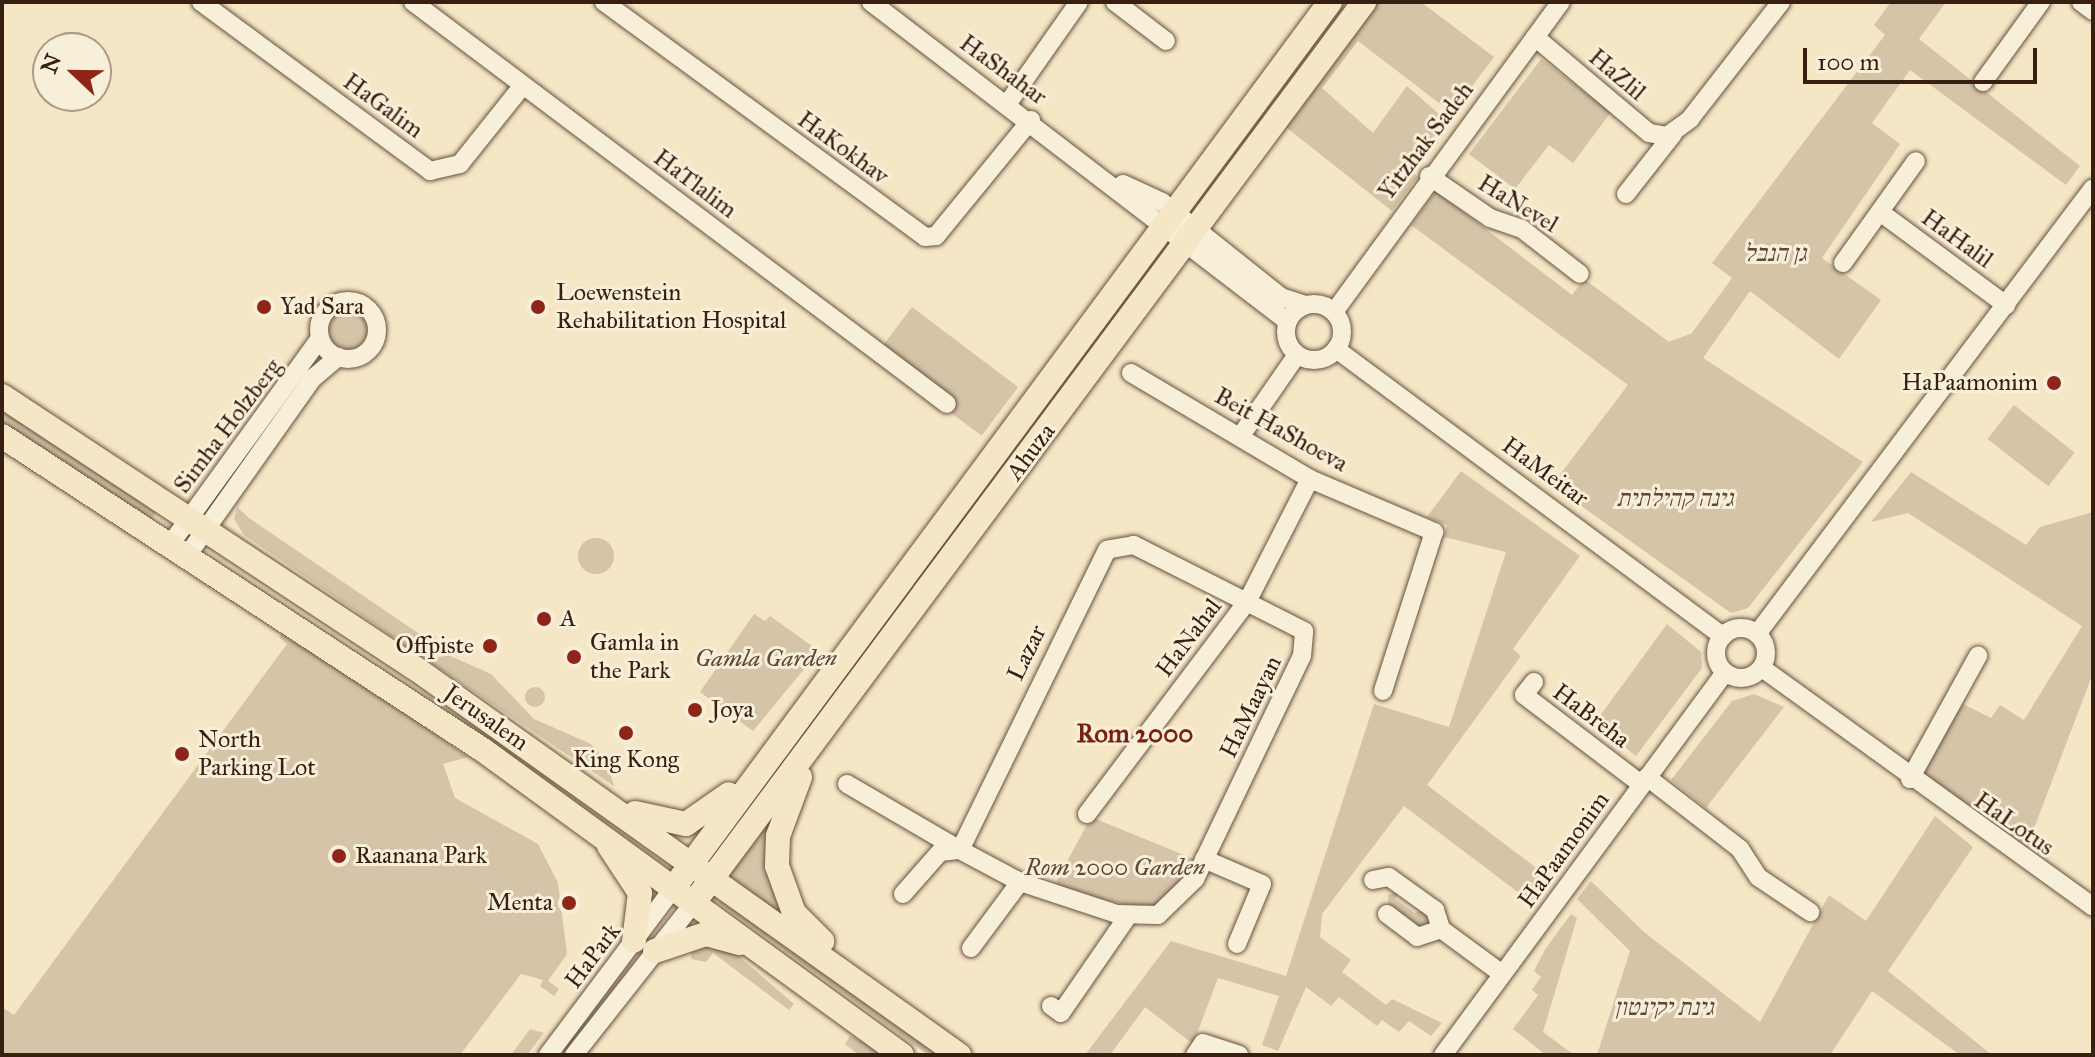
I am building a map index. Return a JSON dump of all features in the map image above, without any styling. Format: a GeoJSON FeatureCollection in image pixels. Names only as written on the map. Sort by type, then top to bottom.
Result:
{"type":"FeatureCollection","features":[{"type":"Feature","properties":{"kind":"main road","name":"Ahuza"},"geometry":{"type":"LineString","coordinates":[[675,886],[1330,2]]}},
{"type":"Feature","properties":{"kind":"main road","name":"Ahuza"},"geometry":{"type":"LineString","coordinates":[[695,901],[1364,2]]}},
{"type":"Feature","properties":{"kind":"main road","name":"Jerusalem"},"geometry":{"type":"LineString","coordinates":[[2,396],[198,522],[606,802],[860,979],[959,1055]]}},
{"type":"Feature","properties":{"kind":"main road","name":"Jerusalem"},"geometry":{"type":"LineString","coordinates":[[2,436],[181,548],[592,825],[902,1055]]}},
{"type":"Feature","properties":{"kind":"main road"},"geometry":{"type":"LineString","coordinates":[[606,802],[660,822],[699,820],[816,696]]}},
{"type":"Feature","properties":{"kind":"main road"},"geometry":{"type":"LineString","coordinates":[[844,702],[791,795],[776,851],[794,913],[860,979]]}},
{"type":"Feature","properties":{"kind":"main road"},"geometry":{"type":"LineString","coordinates":[[592,825],[637,886],[645,946],[706,934],[755,947]]}},
{"type":"Feature","properties":{"kind":"street","name":"HaGalim"},"geometry":{"type":"LineString","coordinates":[[201,2],[430,171],[460,164],[523,85]]}},
{"type":"Feature","properties":{"kind":"street","name":"HaTlalim"},"geometry":{"type":"LineString","coordinates":[[413,2],[947,404]]}},
{"type":"Feature","properties":{"kind":"street","name":"HaKokhav"},"geometry":{"type":"LineString","coordinates":[[604,2],[925,237],[936,236],[1031,120]]}},
{"type":"Feature","properties":{"kind":"street","name":"HaShahar"},"geometry":{"type":"LineString","coordinates":[[871,2],[892,8],[1008,103],[1168,221]]}},
{"type":"Feature","properties":{"kind":"street"},"geometry":{"type":"LineString","coordinates":[[1008,103],[1079,2]]}},
{"type":"Feature","properties":{"kind":"street"},"geometry":{"type":"LineString","coordinates":[[1115,2],[1166,41]]}},
{"type":"Feature","properties":{"kind":"street","name":"Yitzhak Sadeh"},"geometry":{"type":"LineString","coordinates":[[1334,312],[1429,176],[1561,2]]}},
{"type":"Feature","properties":{"kind":"street"},"geometry":{"type":"LineString","coordinates":[[1626,194],[1781,2]]}},
{"type":"Feature","properties":{"kind":"street"},"geometry":{"type":"LineString","coordinates":[[1983,82],[2041,2]]}},
{"type":"Feature","properties":{"kind":"street"},"geometry":{"type":"LineString","coordinates":[[2081,2],[2093,11]]}},
{"type":"Feature","properties":{"kind":"street","name":"HaZlil"},"geometry":{"type":"LineString","coordinates":[[1535,37],[1649,133],[1673,134]]}},
{"type":"Feature","properties":{"kind":"street"},"geometry":{"type":"LineString","coordinates":[[1843,263],[1916,161]]}},
{"type":"Feature","properties":{"kind":"street","name":"HaNevel"},"geometry":{"type":"LineString","coordinates":[[1429,176],[1490,218],[1522,229],[1580,274]]}},
{"type":"Feature","properties":{"kind":"street"},"geometry":{"type":"LineString","coordinates":[[1757,634],[2093,188]]}},
{"type":"Feature","properties":{"kind":"street","name":"HaHalil"},"geometry":{"type":"LineString","coordinates":[[1880,212],[2006,305]]}},
{"type":"Feature","properties":{"kind":"street"},"geometry":{"type":"LineString","coordinates":[[1168,221],[1281,297],[1334,312],[1341,326],[1336,349],[1318,360],[1297,355],[1286,340],[1287,321],[1305,305]]}},
{"type":"Feature","properties":{"kind":"street"},"geometry":{"type":"LineString","coordinates":[[1190,237],[1287,321]]}},
{"type":"Feature","properties":{"kind":"street"},"geometry":{"type":"LineString","coordinates":[[355,302],[371,313],[377,332],[370,348],[338,357],[320,338],[321,318],[335,304],[355,302]]}},
{"type":"Feature","properties":{"kind":"street","name":"Simha Holzberg"},"geometry":{"type":"LineString","coordinates":[[181,548],[320,338]]}},
{"type":"Feature","properties":{"kind":"street","name":"HaMeitar"},"geometry":{"type":"LineString","coordinates":[[1336,349],[1723,636]]}},
{"type":"Feature","properties":{"kind":"street"},"geometry":{"type":"LineString","coordinates":[[1242,434],[1297,355]]}},
{"type":"Feature","properties":{"kind":"street","name":"Simha Holzberg"},"geometry":{"type":"LineString","coordinates":[[198,522],[313,378],[338,357]]}},
{"type":"Feature","properties":{"kind":"street","name":"Beit HaShoeva"},"geometry":{"type":"LineString","coordinates":[[1131,373],[1242,434],[1310,479],[1434,532],[1383,691]]}},
{"type":"Feature","properties":{"kind":"street","name":"HaNahal"},"geometry":{"type":"LineString","coordinates":[[1087,814],[1248,600],[1310,479]]}},
{"type":"Feature","properties":{"kind":"street","name":"Lazar"},"geometry":{"type":"LineString","coordinates":[[960,850],[1107,550],[1134,545],[1248,600]]}},
{"type":"Feature","properties":{"kind":"street","name":"HaMaayan"},"geometry":{"type":"LineString","coordinates":[[847,784],[1020,882],[1128,916],[1158,915],[1177,902],[1204,859],[1306,646],[1298,626],[1248,600]]}},
{"type":"Feature","properties":{"kind":"street"},"geometry":{"type":"LineString","coordinates":[[1743,628],[1757,634],[1766,653],[1762,668],[1749,678],[1725,673],[1716,659],[1723,636],[1743,628]]}},
{"type":"Feature","properties":{"kind":"street"},"geometry":{"type":"LineString","coordinates":[[1910,779],[1978,656]]}},
{"type":"Feature","properties":{"kind":"street","name":"HaLotus"},"geometry":{"type":"LineString","coordinates":[[1762,668],[1910,779],[2093,907]]}},
{"type":"Feature","properties":{"kind":"street","name":"HaPaamonim"},"geometry":{"type":"LineString","coordinates":[[1443,1055],[1725,673]]}},
{"type":"Feature","properties":{"kind":"street","name":"HaBreha"},"geometry":{"type":"LineString","coordinates":[[1534,682],[1524,695],[1645,781]]}},
{"type":"Feature","properties":{"kind":"street"},"geometry":{"type":"LineString","coordinates":[[1645,781],[1740,849],[1758,877],[1810,912]]}},
{"type":"Feature","properties":{"kind":"street"},"geometry":{"type":"LineString","coordinates":[[903,894],[940,852],[960,850]]}},
{"type":"Feature","properties":{"kind":"street"},"geometry":{"type":"LineString","coordinates":[[1204,859],[1262,884],[1237,944]]}},
{"type":"Feature","properties":{"kind":"street"},"geometry":{"type":"LineString","coordinates":[[1373,880],[1389,877],[1411,892],[1435,910],[1441,929],[1502,974]]}},
{"type":"Feature","properties":{"kind":"street"},"geometry":{"type":"LineString","coordinates":[[971,948],[1020,882]]}},
{"type":"Feature","properties":{"kind":"street","name":"HaPark"},"geometry":{"type":"LineString","coordinates":[[574,1055],[645,946],[675,886]]}},
{"type":"Feature","properties":{"kind":"street","name":"HaPark"},"geometry":{"type":"LineString","coordinates":[[548,1055],[645,946],[695,901]]}},
{"type":"Feature","properties":{"kind":"street"},"geometry":{"type":"LineString","coordinates":[[1387,914],[1417,937],[1441,929]]}},
{"type":"Feature","properties":{"kind":"street"},"geometry":{"type":"LineString","coordinates":[[1051,1006],[1061,1013],[1128,916]]}},
{"type":"Feature","properties":{"kind":"street"},"geometry":{"type":"LineString","coordinates":[[1195,1055],[1203,1043],[1239,1055]]}},
{"type":"Feature","properties":{"kind":"green space"},"geometry":{"type":"Polygon","coordinates":[[[1375,2],[1421,2],[1494,57],[1452,113],[1358,41],[1322,88],[1373,133],[1407,86],[1447,121],[1408,169],[1418,177],[1392,211],[1282,124],[1375,2]]]}},
{"type":"Feature","properties":{"kind":"green space","name":"גן הנבל"},"geometry":{"type":"Polygon","coordinates":[[[1891,2],[1946,2],[1919,39],[2080,166],[2066,185],[1910,70],[1872,123],[1900,144],[1822,258],[1881,300],[1839,359],[1750,291],[1703,358],[1863,462],[1748,608],[1731,613],[1552,485],[1628,385],[1411,225],[1436,191],[1572,295],[1584,279],[1669,342],[1692,333],[1732,278],[1712,263],[1885,35],[1874,25],[1891,2]]]}},
{"type":"Feature","properties":{"kind":"green space"},"geometry":{"type":"Polygon","coordinates":[[[1541,59],[1611,112],[1573,163],[1549,145],[1515,189],[1469,154],[1541,59]]]}},
{"type":"Feature","properties":{"kind":"green space"},"geometry":{"type":"Polygon","coordinates":[[[1158,246],[1164,251],[1010,467],[724,854],[717,849],[1158,246]]]}},
{"type":"Feature","properties":{"kind":"green space"},"geometry":{"type":"Polygon","coordinates":[[[912,307],[1018,387],[982,436],[875,356],[912,307]]]}},
{"type":"Feature","properties":{"kind":"green space"},"geometry":{"type":"Polygon","coordinates":[[[348,311],[362,316],[367,330],[362,344],[348,349],[334,344],[329,330],[334,316],[348,311]]]}},
{"type":"Feature","properties":{"kind":"green space"},"geometry":{"type":"Polygon","coordinates":[[[2014,405],[2075,452],[2048,486],[1988,439],[2014,405]]]}},
{"type":"Feature","properties":{"kind":"green space"},"geometry":{"type":"Polygon","coordinates":[[[2,406],[161,505],[151,520],[2,427],[2,406]]]}},
{"type":"Feature","properties":{"kind":"green space"},"geometry":{"type":"Polygon","coordinates":[[[1461,471],[1580,556],[1513,649],[1521,656],[1427,785],[1539,870],[1544,886],[1531,902],[1404,806],[1322,914],[1320,937],[1351,960],[1342,972],[1386,1005],[1392,999],[1442,1023],[1431,1036],[1409,1021],[1399,1032],[1382,1020],[1377,1026],[1339,997],[1331,1006],[1306,987],[1278,1051],[1262,1045],[1279,996],[1218,978],[1193,1044],[1145,1007],[1110,1055],[1085,1055],[1171,941],[1286,976],[1374,704],[1449,727],[1506,552],[1444,537],[1447,525],[1427,517],[1461,471]]]}},
{"type":"Feature","properties":{"kind":"green space"},"geometry":{"type":"Polygon","coordinates":[[[1911,472],[2026,545],[2040,527],[2093,512],[2093,673],[2025,852],[1923,772],[1963,704],[1991,718],[2000,705],[2024,720],[2082,626],[1908,513],[1871,522],[1911,472]]]}},
{"type":"Feature","properties":{"kind":"green space"},"geometry":{"type":"Polygon","coordinates":[[[240,497],[238,508],[249,518],[421,635],[435,636],[438,647],[423,657],[244,535],[234,519],[240,497]]]}},
{"type":"Feature","properties":{"kind":"green space"},"geometry":{"type":"Polygon","coordinates":[[[596,538],[608,544],[614,556],[608,568],[596,574],[584,568],[578,556],[584,544],[596,538]]]}},
{"type":"Feature","properties":{"kind":"green space","name":"Gamla Garden"},"geometry":{"type":"Polygon","coordinates":[[[754,614],[765,621],[770,616],[819,651],[753,731],[700,692],[754,614]]]}},
{"type":"Feature","properties":{"kind":"green space"},"geometry":{"type":"Polygon","coordinates":[[[1667,624],[1701,652],[1702,668],[1636,756],[1594,724],[1667,624]]]}},
{"type":"Feature","properties":{"kind":"green space","name":"Raanana Park"},"geometry":{"type":"Polygon","coordinates":[[[286,631],[468,757],[443,764],[455,798],[538,844],[558,883],[567,954],[548,981],[559,989],[554,996],[540,986],[543,980],[521,974],[460,1055],[2,1055],[2,1007],[14,1015],[287,644],[279,637],[286,631]]]}},
{"type":"Feature","properties":{"kind":"green space"},"geometry":{"type":"Polygon","coordinates":[[[448,655],[491,674],[534,719],[591,744],[607,762],[614,786],[427,660],[448,655]]]}},
{"type":"Feature","properties":{"kind":"green space"},"geometry":{"type":"Polygon","coordinates":[[[535,687],[542,690],[545,697],[542,704],[535,707],[528,704],[525,697],[528,690],[535,687]]]}},
{"type":"Feature","properties":{"kind":"green space"},"geometry":{"type":"Polygon","coordinates":[[[1754,694],[1784,707],[1706,808],[1671,780],[1732,701],[1754,694]]]}},
{"type":"Feature","properties":{"kind":"green space"},"geometry":{"type":"Polygon","coordinates":[[[785,796],[779,810],[798,928],[726,876],[785,796]]]}},
{"type":"Feature","properties":{"kind":"green space","name":"גינת יקינטון"},"geometry":{"type":"Polygon","coordinates":[[[1935,816],[1973,847],[1888,971],[1992,1055],[1960,1055],[1872,991],[1830,1055],[1597,1055],[1630,951],[1577,899],[1591,881],[1644,932],[1760,1022],[1829,895],[1866,921],[1935,816]]]}},
{"type":"Feature","properties":{"kind":"green space","name":"Rom 2000 Garden"},"geometry":{"type":"Polygon","coordinates":[[[1091,817],[1196,860],[1188,876],[1154,911],[1053,888],[1091,817]]]}},
{"type":"Feature","properties":{"kind":"green space"},"geometry":{"type":"Polygon","coordinates":[[[1400,891],[1395,899],[1415,913],[1425,909],[1431,925],[1421,931],[1389,909],[1388,895],[1400,891]]]}},
{"type":"Feature","properties":{"kind":"green space"},"geometry":{"type":"Polygon","coordinates":[[[718,902],[722,902],[940,1055],[928,1055],[718,902]]]}},
{"type":"Feature","properties":{"kind":"green space"},"geometry":{"type":"Polygon","coordinates":[[[1571,914],[1577,918],[1543,1032],[1574,1055],[1546,1055],[1513,1029],[1538,995],[1532,990],[1541,977],[1534,971],[1546,948],[1571,914]]]}},
{"type":"Feature","properties":{"kind":"green space"},"geometry":{"type":"Polygon","coordinates":[[[706,946],[734,952],[794,1004],[789,1010],[713,953],[706,962],[691,959],[692,949],[706,946]]]}},
{"type":"Feature","properties":{"kind":"green space"},"geometry":{"type":"Polygon","coordinates":[[[530,1029],[544,1033],[527,1055],[511,1055],[530,1029]]]}},
{"type":"Feature","properties":{"kind":"green space"},"geometry":{"type":"Polygon","coordinates":[[[850,1036],[892,1055],[859,1055],[845,1044],[850,1036]]]}},
{"type":"Feature","properties":{"kind":"place","name":"Yad Sara"},"geometry":{"type":"Point","coordinates":[264,307]}},
{"type":"Feature","properties":{"kind":"place","name":"Loewenstein Rehabilitation Hospital"},"geometry":{"type":"Point","coordinates":[538,307]}},
{"type":"Feature","properties":{"kind":"place","name":"HaPaamonim"},"geometry":{"type":"Point","coordinates":[2054,383]}},
{"type":"Feature","properties":{"kind":"place","name":"A"},"geometry":{"type":"Point","coordinates":[544,619]}},
{"type":"Feature","properties":{"kind":"place","name":"Offpiste"},"geometry":{"type":"Point","coordinates":[490,646]}},
{"type":"Feature","properties":{"kind":"place","name":"Gamla in the Park"},"geometry":{"type":"Point","coordinates":[574,657]}},
{"type":"Feature","properties":{"kind":"place","name":"Joya"},"geometry":{"type":"Point","coordinates":[695,710]}},
{"type":"Feature","properties":{"kind":"place","name":"King Kong"},"geometry":{"type":"Point","coordinates":[626,733]}},
{"type":"Feature","properties":{"kind":"place","name":"North Parking Lot"},"geometry":{"type":"Point","coordinates":[182,754]}},
{"type":"Feature","properties":{"kind":"place","name":"Raanana Park"},"geometry":{"type":"Point","coordinates":[339,856]}},
{"type":"Feature","properties":{"kind":"place","name":"Menta"},"geometry":{"type":"Point","coordinates":[569,903]}},
{"type":"Feature","properties":{"kind":"district","name":"Rom 2000"},"geometry":{"type":"Point","coordinates":[1135,734]}},
{"type":"Feature","properties":{"kind":"park label","name":"גינה קהילתית"},"geometry":{"type":"Point","coordinates":[1675,499]}}]}
